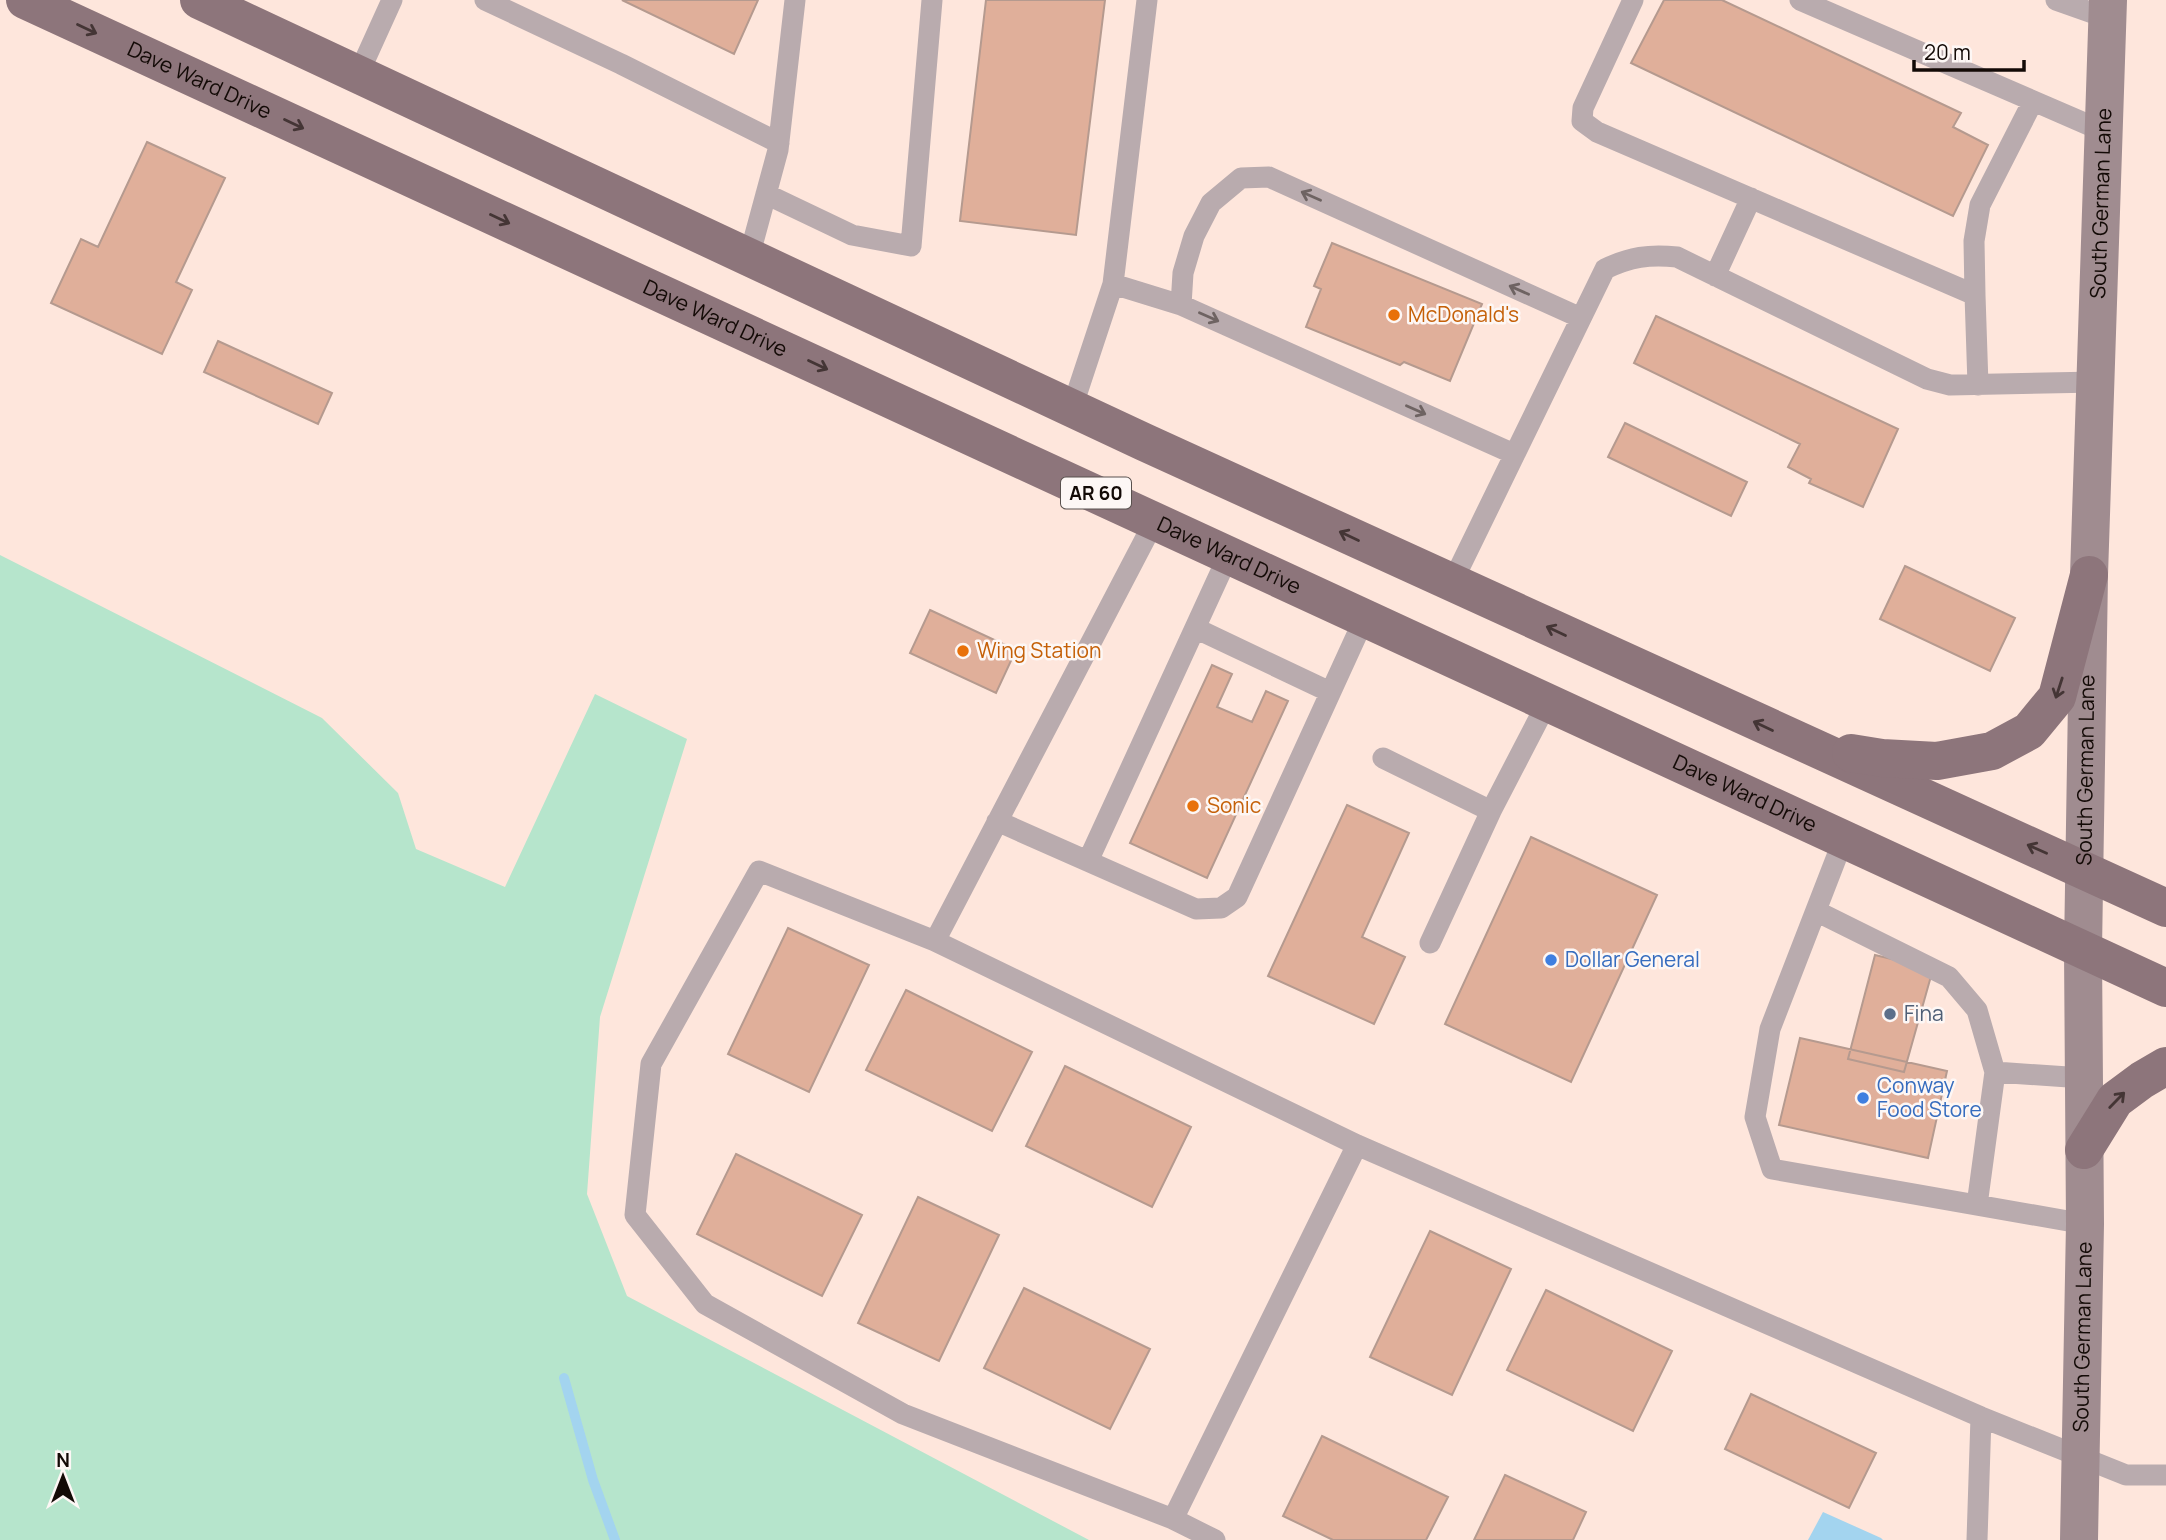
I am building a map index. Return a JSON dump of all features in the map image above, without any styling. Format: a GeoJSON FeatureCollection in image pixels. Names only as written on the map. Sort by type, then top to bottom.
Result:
{"type":"FeatureCollection","features":[{"type":"Feature","properties":{"kind":"main road","name":"Dave Ward Drive"},"geometry":{"type":"LineString","coordinates":[[25,0],[2166,988]]}},
{"type":"Feature","properties":{"kind":"main road"},"geometry":{"type":"LineString","coordinates":[[199,0],[1072,408],[2166,908]]}},
{"type":"Feature","properties":{"kind":"main road"},"geometry":{"type":"LineString","coordinates":[[1804,744],[1882,758],[1937,761],[1992,751],[2029,731],[2057,697],[2089,575]]}},
{"type":"Feature","properties":{"kind":"main road"},"geometry":{"type":"LineString","coordinates":[[2084,1150],[2115,1100],[2166,1066]]}},
{"type":"Feature","properties":{"kind":"street","name":"South German Lane"},"geometry":{"type":"LineString","coordinates":[[2079,1540],[2085,1224],[2083,950],[2089,575],[2108,9]]}},
{"type":"Feature","properties":{"kind":"lane"},"geometry":{"type":"LineString","coordinates":[[358,75],[392,0]]}},
{"type":"Feature","properties":{"kind":"lane"},"geometry":{"type":"LineString","coordinates":[[485,0],[779,143]]}},
{"type":"Feature","properties":{"kind":"lane"},"geometry":{"type":"LineString","coordinates":[[749,257],[779,143],[795,0]]}},
{"type":"Feature","properties":{"kind":"lane"},"geometry":{"type":"LineString","coordinates":[[766,194],[852,234],[911,246],[932,0]]}},
{"type":"Feature","properties":{"kind":"lane"},"geometry":{"type":"LineString","coordinates":[[1072,408],[1113,284],[1147,0]]}},
{"type":"Feature","properties":{"kind":"lane"},"geometry":{"type":"LineString","coordinates":[[1633,0],[1583,108],[1582,121],[1597,132],[1975,295]]}},
{"type":"Feature","properties":{"kind":"lane"},"geometry":{"type":"LineString","coordinates":[[1800,0],[2105,132]]}},
{"type":"Feature","properties":{"kind":"lane"},"geometry":{"type":"LineString","coordinates":[[2056,0],[2108,9]]}},
{"type":"Feature","properties":{"kind":"lane"},"geometry":{"type":"LineString","coordinates":[[1978,385],[1974,241],[1980,205],[2033,101]]}},
{"type":"Feature","properties":{"kind":"lane"},"geometry":{"type":"LineString","coordinates":[[1181,305],[1183,273],[1194,236],[1211,203],[1241,178],[1269,177],[1581,318]]}},
{"type":"Feature","properties":{"kind":"lane"},"geometry":{"type":"LineString","coordinates":[[1715,276],[1751,198]]}},
{"type":"Feature","properties":{"kind":"lane"},"geometry":{"type":"LineString","coordinates":[[1452,583],[1605,269],[1627,258],[1651,254],[1677,257],[1927,379],[1950,385],[2097,382]]}},
{"type":"Feature","properties":{"kind":"lane"},"geometry":{"type":"LineString","coordinates":[[1113,284],[1181,305],[1514,454]]}},
{"type":"Feature","properties":{"kind":"lane"},"geometry":{"type":"LineString","coordinates":[[935,941],[1155,520]]}},
{"type":"Feature","properties":{"kind":"lane"},"geometry":{"type":"LineString","coordinates":[[1088,861],[1229,554]]}},
{"type":"Feature","properties":{"kind":"lane"},"geometry":{"type":"LineString","coordinates":[[997,821],[1196,909],[1221,908],[1237,897],[1365,617]]}},
{"type":"Feature","properties":{"kind":"lane"},"geometry":{"type":"LineString","coordinates":[[1195,628],[1330,692]]}},
{"type":"Feature","properties":{"kind":"lane"},"geometry":{"type":"LineString","coordinates":[[1430,943],[1491,811],[1548,701]]}},
{"type":"Feature","properties":{"kind":"lane"},"geometry":{"type":"LineString","coordinates":[[1383,758],[1491,811]]}},
{"type":"Feature","properties":{"kind":"lane"},"geometry":{"type":"LineString","coordinates":[[1844,838],[1770,1029],[1755,1116],[1772,1169],[2085,1224]]}},
{"type":"Feature","properties":{"kind":"lane"},"geometry":{"type":"LineString","coordinates":[[1215,1540],[1173,1519],[903,1414],[705,1304],[635,1215],[651,1065],[759,871],[935,941],[1357,1145],[1981,1417],[2126,1475],[2166,1475]]}},
{"type":"Feature","properties":{"kind":"lane"},"geometry":{"type":"LineString","coordinates":[[1816,911],[1949,977],[1977,1010],[1995,1072],[1977,1205]]}},
{"type":"Feature","properties":{"kind":"lane"},"geometry":{"type":"LineString","coordinates":[[1995,1072],[2083,1078]]}},
{"type":"Feature","properties":{"kind":"lane"},"geometry":{"type":"LineString","coordinates":[[1173,1519],[1357,1145]]}},
{"type":"Feature","properties":{"kind":"lane"},"geometry":{"type":"LineString","coordinates":[[1977,1540],[1981,1417]]}},
{"type":"Feature","properties":{"kind":"green space"},"geometry":{"type":"Polygon","coordinates":[[[0,555],[322,718],[398,793],[416,849],[505,887],[595,694],[687,739],[600,1017],[587,1194],[627,1296],[1089,1540],[0,1540],[0,555]]]}},
{"type":"Feature","properties":{"kind":"water"},"geometry":{"type":"Polygon","coordinates":[[[1823,1512],[1881,1538],[1883,1540],[1808,1540],[1823,1512]]]}},
{"type":"Feature","properties":{"kind":"building"},"geometry":{"type":"Polygon","coordinates":[[[622,0],[758,0],[734,54],[622,0]]]}},
{"type":"Feature","properties":{"kind":"building"},"geometry":{"type":"Polygon","coordinates":[[[986,0],[1105,0],[1076,235],[960,221],[986,0]]]}},
{"type":"Feature","properties":{"kind":"building"},"geometry":{"type":"Polygon","coordinates":[[[1664,0],[1722,0],[1961,113],[1953,127],[1988,145],[1953,216],[1631,63],[1664,0]]]}},
{"type":"Feature","properties":{"kind":"building"},"geometry":{"type":"Polygon","coordinates":[[[147,142],[225,178],[176,282],[192,290],[162,354],[51,303],[81,239],[98,247],[147,142]]]}},
{"type":"Feature","properties":{"kind":"building","name":"McDonald's"},"geometry":{"type":"Polygon","coordinates":[[[1332,243],[1482,304],[1450,381],[1404,362],[1400,365],[1306,327],[1321,289],[1314,286],[1332,243]]]}},
{"type":"Feature","properties":{"kind":"building"},"geometry":{"type":"Polygon","coordinates":[[[1656,316],[1898,429],[1863,507],[1809,483],[1811,479],[1788,467],[1800,444],[1634,363],[1656,316]]]}},
{"type":"Feature","properties":{"kind":"building"},"geometry":{"type":"Polygon","coordinates":[[[218,341],[332,393],[318,424],[204,372],[218,341]]]}},
{"type":"Feature","properties":{"kind":"building"},"geometry":{"type":"Polygon","coordinates":[[[1625,423],[1747,482],[1731,516],[1608,457],[1625,423]]]}},
{"type":"Feature","properties":{"kind":"building"},"geometry":{"type":"Polygon","coordinates":[[[1905,566],[2015,618],[1990,671],[1880,619],[1905,566]]]}},
{"type":"Feature","properties":{"kind":"building","name":"Wing Station"},"geometry":{"type":"Polygon","coordinates":[[[930,610],[1016,650],[996,693],[910,653],[930,610]]]}},
{"type":"Feature","properties":{"kind":"building","name":"Sonic"},"geometry":{"type":"Polygon","coordinates":[[[1212,665],[1232,674],[1217,707],[1252,722],[1266,691],[1288,701],[1207,878],[1130,843],[1212,665]]]}},
{"type":"Feature","properties":{"kind":"building"},"geometry":{"type":"Polygon","coordinates":[[[1347,805],[1409,833],[1362,937],[1405,957],[1374,1024],[1268,976],[1347,805]]]}},
{"type":"Feature","properties":{"kind":"building","name":"Dollar General"},"geometry":{"type":"Polygon","coordinates":[[[1531,837],[1657,895],[1571,1082],[1445,1024],[1531,837]]]}},
{"type":"Feature","properties":{"kind":"building"},"geometry":{"type":"Polygon","coordinates":[[[788,928],[869,965],[809,1092],[728,1054],[788,928]]]}},
{"type":"Feature","properties":{"kind":"building","name":"Fina"},"geometry":{"type":"Polygon","coordinates":[[[1875,955],[1933,969],[1904,1072],[1848,1059],[1875,955]]]}},
{"type":"Feature","properties":{"kind":"building"},"geometry":{"type":"Polygon","coordinates":[[[906,990],[1032,1052],[992,1131],[866,1070],[906,990]]]}},
{"type":"Feature","properties":{"kind":"building","name":"Conway Food Store"},"geometry":{"type":"Polygon","coordinates":[[[1800,1038],[1947,1071],[1928,1158],[1779,1125],[1800,1038]]]}},
{"type":"Feature","properties":{"kind":"building"},"geometry":{"type":"Polygon","coordinates":[[[1065,1066],[1191,1127],[1152,1207],[1026,1146],[1065,1066]]]}},
{"type":"Feature","properties":{"kind":"building"},"geometry":{"type":"Polygon","coordinates":[[[736,1154],[862,1215],[822,1296],[697,1234],[736,1154]]]}},
{"type":"Feature","properties":{"kind":"building"},"geometry":{"type":"Polygon","coordinates":[[[918,1197],[999,1235],[939,1361],[858,1323],[918,1197]]]}},
{"type":"Feature","properties":{"kind":"building"},"geometry":{"type":"Polygon","coordinates":[[[1430,1231],[1511,1269],[1452,1395],[1370,1357],[1430,1231]]]}},
{"type":"Feature","properties":{"kind":"building"},"geometry":{"type":"Polygon","coordinates":[[[1024,1288],[1150,1349],[1110,1429],[984,1368],[1024,1288]]]}},
{"type":"Feature","properties":{"kind":"building"},"geometry":{"type":"Polygon","coordinates":[[[1546,1290],[1672,1351],[1633,1431],[1507,1370],[1546,1290]]]}},
{"type":"Feature","properties":{"kind":"building"},"geometry":{"type":"Polygon","coordinates":[[[1751,1394],[1876,1453],[1849,1508],[1725,1449],[1751,1394]]]}},
{"type":"Feature","properties":{"kind":"building"},"geometry":{"type":"Polygon","coordinates":[[[1322,1436],[1448,1497],[1426,1540],[1333,1540],[1283,1516],[1322,1436]]]}},
{"type":"Feature","properties":{"kind":"building"},"geometry":{"type":"Polygon","coordinates":[[[1505,1475],[1586,1512],[1573,1540],[1474,1540],[1505,1475]]]}},
{"type":"Feature","properties":{"kind":"waterway"},"geometry":{"type":"LineString","coordinates":[[564,1378],[593,1480],[615,1540]]}},
{"type":"Feature","properties":{"kind":"place","name":"McDonald's"},"geometry":{"type":"Point","coordinates":[1394,315]}},
{"type":"Feature","properties":{"kind":"place","name":"Wing Station"},"geometry":{"type":"Point","coordinates":[963,651]}},
{"type":"Feature","properties":{"kind":"place","name":"Sonic"},"geometry":{"type":"Point","coordinates":[1193,806]}},
{"type":"Feature","properties":{"kind":"place","name":"Dollar General"},"geometry":{"type":"Point","coordinates":[1551,960]}},
{"type":"Feature","properties":{"kind":"place","name":"Fina"},"geometry":{"type":"Point","coordinates":[1890,1014]}},
{"type":"Feature","properties":{"kind":"place","name":"Conway Food Store"},"geometry":{"type":"Point","coordinates":[1863,1098]}}]}
